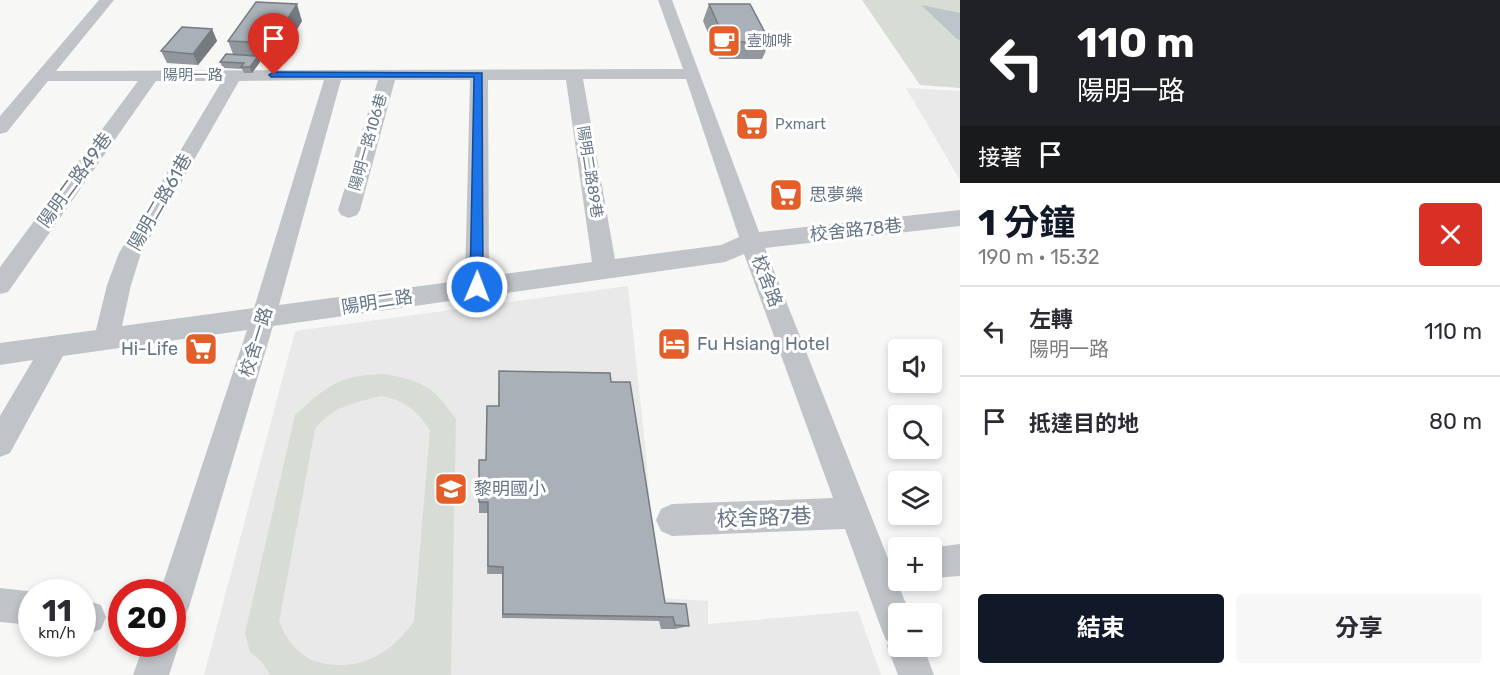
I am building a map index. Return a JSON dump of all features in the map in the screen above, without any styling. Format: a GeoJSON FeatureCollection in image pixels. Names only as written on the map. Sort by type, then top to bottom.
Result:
{"type":"FeatureCollection","features":[{"type":"Feature","properties":{"kind":"street"},"geometry":{"type":"LineString","coordinates":[[0,128],[107,0]]}},
{"type":"Feature","properties":{"kind":"street","name":"校舍路"},"geometry":{"type":"LineString","coordinates":[[665,0],[751,241],[855,513],[887,567],[893,603]]}},
{"type":"Feature","properties":{"kind":"street","name":"陽明一路"},"geometry":{"type":"LineString","coordinates":[[43,76],[693,74]]}},
{"type":"Feature","properties":{"kind":"street","name":"陽明二路49巷"},"geometry":{"type":"LineString","coordinates":[[0,285],[151,75]]}},
{"type":"Feature","properties":{"kind":"street","name":"陽明二路61巷"},"geometry":{"type":"LineString","coordinates":[[107,339],[119,285],[130,253],[234,75]]}},
{"type":"Feature","properties":{"kind":"street","name":"校舍一路"},"geometry":{"type":"LineString","coordinates":[[181,579],[263,319],[333,75]]}},
{"type":"Feature","properties":{"kind":"street","name":"陽明一路106巷"},"geometry":{"type":"LineString","coordinates":[[349,210],[388,75]]}},
{"type":"Feature","properties":{"kind":"street"},"geometry":{"type":"LineString","coordinates":[[477,287],[479,75]]}},
{"type":"Feature","properties":{"kind":"street","name":"陽明二路89巷"},"geometry":{"type":"LineString","coordinates":[[574,75],[605,270]]}},
{"type":"Feature","properties":{"kind":"street","name":"校舍路78巷"},"geometry":{"type":"LineString","coordinates":[[751,241],[960,218]]}},
{"type":"Feature","properties":{"kind":"street","name":"陽明二路"},"geometry":{"type":"LineString","coordinates":[[0,354],[725,253],[751,241]]}},
{"type":"Feature","properties":{"kind":"street"},"geometry":{"type":"LineString","coordinates":[[0,443],[55,347]]}},
{"type":"Feature","properties":{"kind":"street","name":"校舍路7巷"},"geometry":{"type":"LineString","coordinates":[[672,520],[855,513]]}},
{"type":"Feature","properties":{"kind":"street"},"geometry":{"type":"LineString","coordinates":[[942,561],[960,560]]}},
{"type":"Feature","properties":{"kind":"street"},"geometry":{"type":"LineString","coordinates":[[0,605],[18,607]]}},
{"type":"Feature","properties":{"kind":"street"},"geometry":{"type":"LineString","coordinates":[[151,675],[157,657]]}},
{"type":"Feature","properties":{"kind":"street"},"geometry":{"type":"LineString","coordinates":[[909,657],[916,675]]}},
{"type":"Feature","properties":{"kind":"shaded area"},"geometry":{"type":"Polygon","coordinates":[[[862,0],[960,0],[960,88],[920,85],[862,0]]]}},
{"type":"Feature","properties":{"kind":"shaded area"},"geometry":{"type":"Polygon","coordinates":[[[921,5],[960,13],[960,40],[957,39],[921,5]]]}},
{"type":"Feature","properties":{"kind":"shaded area"},"geometry":{"type":"Polygon","coordinates":[[[906,88],[960,91],[960,180],[906,88]]]}},
{"type":"Feature","properties":{"kind":"shaded area","name":"黎明國小"},"geometry":{"type":"Polygon","coordinates":[[[628,286],[647,464],[650,514],[663,598],[708,601],[708,624],[858,611],[881,675],[204,675],[295,331],[628,286]]]}},
{"type":"Feature","properties":{"kind":"shaded area"},"geometry":{"type":"Polygon","coordinates":[[[384,374],[408,379],[426,387],[441,399],[456,419],[451,675],[270,675],[262,662],[250,652],[245,633],[295,415],[316,396],[335,384],[368,375],[384,374]],[[381,396],[337,410],[315,429],[279,622],[292,644],[300,652],[311,660],[327,664],[342,665],[370,659],[394,644],[414,621],[430,430],[409,407],[397,400],[381,396]]]}},
{"type":"Feature","properties":{"kind":"building"},"geometry":{"type":"Polygon","coordinates":[[[256,2],[297,4],[272,43],[228,41],[256,2]]]}},
{"type":"Feature","properties":{"kind":"building"},"geometry":{"type":"Polygon","coordinates":[[[709,4],[750,4],[770,42],[726,42],[709,4]]]}},
{"type":"Feature","properties":{"kind":"building"},"geometry":{"type":"Polygon","coordinates":[[[182,27],[212,29],[193,54],[161,51],[182,27]]]}},
{"type":"Feature","properties":{"kind":"building"},"geometry":{"type":"Polygon","coordinates":[[[226,54],[258,56],[250,67],[241,67],[244,63],[220,62],[226,54]]]}},
{"type":"Feature","properties":{"kind":"building"},"geometry":{"type":"Polygon","coordinates":[[[499,371],[610,373],[611,382],[630,382],[665,603],[686,604],[689,626],[675,625],[673,617],[503,614],[503,567],[488,566],[488,502],[479,502],[479,460],[486,460],[487,406],[499,406],[499,371]]]}},
{"type":"Feature","properties":{"kind":"place","name":"壹咖啡"},"geometry":{"type":"Point","coordinates":[724,41]}},
{"type":"Feature","properties":{"kind":"place","name":"Pxmart"},"geometry":{"type":"Point","coordinates":[752,124]}},
{"type":"Feature","properties":{"kind":"place","name":"思夢樂"},"geometry":{"type":"Point","coordinates":[786,195]}},
{"type":"Feature","properties":{"kind":"place","name":"Fu Hsiang Hotel"},"geometry":{"type":"Point","coordinates":[674,344]}},
{"type":"Feature","properties":{"kind":"place","name":"Hi-Life"},"geometry":{"type":"Point","coordinates":[201,349]}},
{"type":"Feature","properties":{"kind":"place","name":"黎明國小"},"geometry":{"type":"Point","coordinates":[451,489]}},
{"type":"Feature","properties":{"kind":"route"},"geometry":{"type":"LineString","coordinates":[[274,75],[479,75],[477,287]]}}]}
